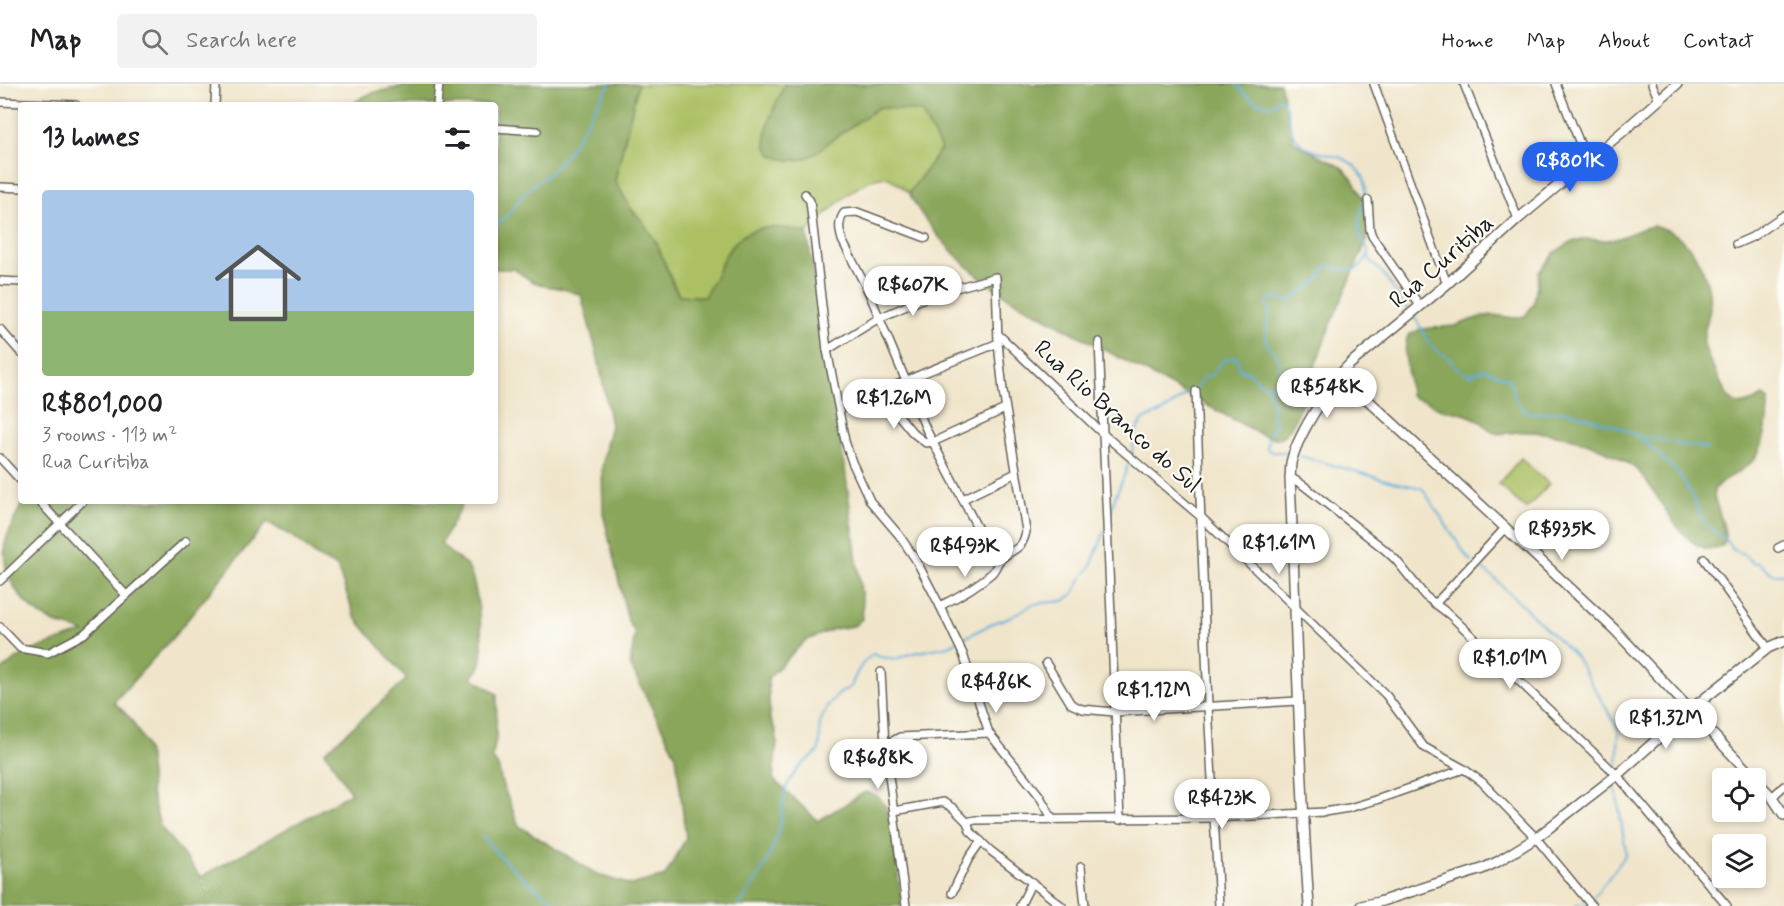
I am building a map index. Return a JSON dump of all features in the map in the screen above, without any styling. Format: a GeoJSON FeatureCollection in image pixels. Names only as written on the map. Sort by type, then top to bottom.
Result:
{"type":"FeatureCollection","features":[{"type":"Feature","properties":{"kind":"street"},"geometry":{"type":"LineString","coordinates":[[215,102],[216,84]]}},
{"type":"Feature","properties":{"kind":"street"},"geometry":{"type":"LineString","coordinates":[[437,102],[439,84]]}},
{"type":"Feature","properties":{"kind":"street"},"geometry":{"type":"LineString","coordinates":[[1374,84],[1447,284]]}},
{"type":"Feature","properties":{"kind":"street"},"geometry":{"type":"LineString","coordinates":[[1464,84],[1518,219]]}},
{"type":"Feature","properties":{"kind":"street"},"geometry":{"type":"LineString","coordinates":[[1556,84],[1587,161]]}},
{"type":"Feature","properties":{"kind":"street"},"geometry":{"type":"LineString","coordinates":[[1652,84],[1659,100]]}},
{"type":"Feature","properties":{"kind":"street","name":"Rua Curitiba"},"geometry":{"type":"LineString","coordinates":[[1309,906],[1302,812],[1291,460],[1307,425],[1340,374],[1677,84]]}},
{"type":"Feature","properties":{"kind":"street"},"geometry":{"type":"LineString","coordinates":[[0,102],[18,103]]}},
{"type":"Feature","properties":{"kind":"street"},"geometry":{"type":"LineString","coordinates":[[498,128],[537,131]]}},
{"type":"Feature","properties":{"kind":"street"},"geometry":{"type":"LineString","coordinates":[[0,187],[18,188]]}},
{"type":"Feature","properties":{"kind":"street"},"geometry":{"type":"LineString","coordinates":[[805,194],[810,201],[827,350],[844,441],[852,462],[870,501],[905,543],[940,606],[963,654],[989,733],[1039,795],[1053,820]]}},
{"type":"Feature","properties":{"kind":"street"},"geometry":{"type":"LineString","coordinates":[[1368,200],[1372,236],[1420,306]]}},
{"type":"Feature","properties":{"kind":"street"},"geometry":{"type":"LineString","coordinates":[[926,238],[856,212],[844,213],[839,220],[842,240],[933,442],[980,533],[1000,560]]}},
{"type":"Feature","properties":{"kind":"street"},"geometry":{"type":"LineString","coordinates":[[1736,244],[1752,237],[1784,215]]}},
{"type":"Feature","properties":{"kind":"street"},"geometry":{"type":"LineString","coordinates":[[827,350],[879,318],[934,294],[996,276],[998,343],[1005,409],[1026,531],[1024,541],[1000,560],[994,572],[963,595],[940,606]]}},
{"type":"Feature","properties":{"kind":"street"},"geometry":{"type":"LineString","coordinates":[[0,281],[18,282]]}},
{"type":"Feature","properties":{"kind":"street"},"geometry":{"type":"LineString","coordinates":[[0,329],[18,350]]}},
{"type":"Feature","properties":{"kind":"street","name":"Rua Rio Branco do Sul"},"geometry":{"type":"LineString","coordinates":[[998,334],[1103,434],[1201,517],[1386,695],[1424,747],[1464,769],[1482,783],[1536,838],[1592,906]]}},
{"type":"Feature","properties":{"kind":"street"},"geometry":{"type":"LineString","coordinates":[[1099,342],[1120,820]]}},
{"type":"Feature","properties":{"kind":"street"},"geometry":{"type":"LineString","coordinates":[[998,343],[905,380],[882,392],[913,433],[926,443],[933,442],[1005,409]]}},
{"type":"Feature","properties":{"kind":"street"},"geometry":{"type":"LineString","coordinates":[[1340,374],[1614,629],[1745,768]]}},
{"type":"Feature","properties":{"kind":"street"},"geometry":{"type":"LineString","coordinates":[[1196,391],[1208,706],[1219,906]]}},
{"type":"Feature","properties":{"kind":"street"},"geometry":{"type":"LineString","coordinates":[[0,458],[18,478]]}},
{"type":"Feature","properties":{"kind":"street"},"geometry":{"type":"LineString","coordinates":[[963,499],[1016,473]]}},
{"type":"Feature","properties":{"kind":"street"},"geometry":{"type":"LineString","coordinates":[[1290,477],[1384,549],[1396,560],[1425,596],[1450,615],[1617,775],[1727,906]]}},
{"type":"Feature","properties":{"kind":"street"},"geometry":{"type":"LineString","coordinates":[[42,504],[126,596]]}},
{"type":"Feature","properties":{"kind":"street"},"geometry":{"type":"LineString","coordinates":[[0,581],[80,504]]}},
{"type":"Feature","properties":{"kind":"street"},"geometry":{"type":"LineString","coordinates":[[1435,604],[1506,528]]}},
{"type":"Feature","properties":{"kind":"street"},"geometry":{"type":"LineString","coordinates":[[0,627],[20,648],[48,653],[84,634],[186,541]]}},
{"type":"Feature","properties":{"kind":"street"},"geometry":{"type":"LineString","coordinates":[[1704,559],[1768,648]]}},
{"type":"Feature","properties":{"kind":"street"},"geometry":{"type":"LineString","coordinates":[[1361,906],[1379,903],[1482,869],[1536,838],[1617,775],[1690,710],[1768,648],[1784,641]]}},
{"type":"Feature","properties":{"kind":"street"},"geometry":{"type":"LineString","coordinates":[[1046,663],[1071,704],[1082,709],[1114,712],[1298,701]]}},
{"type":"Feature","properties":{"kind":"street"},"geometry":{"type":"LineString","coordinates":[[881,672],[885,745],[906,906]]}},
{"type":"Feature","properties":{"kind":"street"},"geometry":{"type":"LineString","coordinates":[[885,745],[900,737],[989,733]]}},
{"type":"Feature","properties":{"kind":"street"},"geometry":{"type":"LineString","coordinates":[[967,822],[975,820],[1215,818],[1324,812],[1349,808],[1464,769]]}},
{"type":"Feature","properties":{"kind":"street"},"geometry":{"type":"LineString","coordinates":[[1772,797],[1784,786]]}},
{"type":"Feature","properties":{"kind":"street"},"geometry":{"type":"LineString","coordinates":[[1766,791],[1784,815]]}},
{"type":"Feature","properties":{"kind":"street"},"geometry":{"type":"LineString","coordinates":[[894,811],[943,802],[967,822],[970,831],[991,851],[1062,906]]}},
{"type":"Feature","properties":{"kind":"street"},"geometry":{"type":"LineString","coordinates":[[952,893],[969,858],[981,842]]}},
{"type":"Feature","properties":{"kind":"street"},"geometry":{"type":"LineString","coordinates":[[1081,867],[1085,906]]}},
{"type":"Feature","properties":{"kind":"street"},"geometry":{"type":"LineString","coordinates":[[1020,906],[1032,882]]}},
{"type":"Feature","properties":{"kind":"green space"},"geometry":{"type":"Polygon","coordinates":[[[409,84],[638,84],[615,180],[631,209],[656,242],[679,295],[704,297],[726,255],[742,236],[751,231],[772,227],[807,233],[845,469],[863,607],[862,619],[854,626],[834,629],[805,641],[768,678],[770,719],[776,731],[777,742],[773,779],[818,821],[865,792],[880,798],[891,822],[902,906],[0,906],[0,672],[29,652],[84,632],[57,624],[42,616],[24,600],[10,580],[4,556],[5,544],[22,504],[461,504],[441,544],[465,564],[472,577],[480,617],[482,658],[478,670],[472,677],[497,694],[496,739],[492,758],[498,766],[502,783],[519,826],[598,875],[631,885],[665,876],[686,838],[676,756],[630,665],[635,633],[628,621],[603,513],[602,468],[611,425],[598,358],[581,295],[531,281],[514,269],[498,269],[498,102],[355,102],[373,93],[409,84]],[[267,522],[175,635],[114,702],[131,719],[145,743],[149,757],[151,793],[160,826],[201,877],[351,793],[325,752],[407,679],[355,617],[337,567],[316,556],[298,540],[267,522]]]}},
{"type":"Feature","properties":{"kind":"green space"},"geometry":{"type":"Polygon","coordinates":[[[638,84],[785,84],[770,118],[789,161],[808,157],[879,107],[921,112],[941,149],[909,193],[889,178],[877,178],[855,189],[807,233],[772,228],[751,232],[741,237],[725,256],[704,297],[679,295],[656,242],[631,209],[615,180],[638,84]]]}},
{"type":"Feature","properties":{"kind":"green space"},"geometry":{"type":"Polygon","coordinates":[[[785,84],[1280,84],[1294,142],[1343,168],[1353,180],[1365,202],[1370,226],[1368,238],[1290,428],[1284,436],[1276,438],[1260,434],[1013,300],[983,280],[940,239],[909,193],[941,149],[921,112],[879,107],[807,158],[787,160],[770,153],[766,145],[768,124],[785,84]]]}},
{"type":"Feature","properties":{"kind":"green space"},"geometry":{"type":"Polygon","coordinates":[[[1653,226],[1666,229],[1677,236],[1687,245],[1702,268],[1710,306],[1704,343],[1710,362],[1726,394],[1739,404],[1748,403],[1763,396],[1768,399],[1765,436],[1758,453],[1747,466],[1714,490],[1725,541],[1721,547],[1713,549],[1701,547],[1680,530],[1645,479],[1625,461],[1583,442],[1556,435],[1537,432],[1495,433],[1473,417],[1447,411],[1410,395],[1405,350],[1408,335],[1421,329],[1454,326],[1480,317],[1525,316],[1534,303],[1539,272],[1555,252],[1571,242],[1582,239],[1619,238],[1653,226]]]}},
{"type":"Feature","properties":{"kind":"green space"},"geometry":{"type":"Polygon","coordinates":[[[1521,458],[1549,484],[1526,509],[1498,484],[1521,458]]]}},
{"type":"Feature","properties":{"kind":"waterway"},"geometry":{"type":"LineString","coordinates":[[498,224],[527,190],[550,173],[569,150],[610,84]]}},
{"type":"Feature","properties":{"kind":"waterway"},"geometry":{"type":"LineString","coordinates":[[1236,84],[1248,96],[1262,104],[1273,105],[1277,99],[1282,99],[1292,131],[1298,141],[1305,147],[1347,161],[1355,166],[1362,175],[1366,188],[1359,222],[1360,236],[1367,247],[1371,261],[1385,276],[1409,310]]}},
{"type":"Feature","properties":{"kind":"waterway"},"geometry":{"type":"LineString","coordinates":[[1109,517],[1129,463],[1139,425],[1149,417],[1163,412],[1195,389],[1205,377],[1212,375],[1222,362],[1228,359],[1237,357],[1239,369],[1251,373],[1264,385],[1277,387],[1280,375],[1278,356],[1268,346],[1266,336],[1271,310],[1267,306],[1269,297],[1288,301],[1318,280],[1327,265],[1345,270],[1356,269],[1365,262],[1368,255]]}},
{"type":"Feature","properties":{"kind":"waterway"},"geometry":{"type":"LineString","coordinates":[[1413,314],[1431,346],[1465,373],[1470,375],[1484,369],[1509,379],[1516,400],[1524,410],[1530,413],[1567,411],[1616,426],[1640,437],[1680,475],[1706,524],[1725,539],[1732,549],[1773,574],[1784,574]]}},
{"type":"Feature","properties":{"kind":"waterway"},"geometry":{"type":"LineString","coordinates":[[1271,386],[1268,389],[1269,395],[1274,400],[1271,411],[1275,423],[1269,436],[1267,449],[1272,452],[1290,452]]}},
{"type":"Feature","properties":{"kind":"waterway"},"geometry":{"type":"LineString","coordinates":[[1640,438],[1656,438],[1707,449]]}},
{"type":"Feature","properties":{"kind":"waterway"},"geometry":{"type":"LineString","coordinates":[[1300,456],[1422,488],[1471,561]]}},
{"type":"Feature","properties":{"kind":"waterway"},"geometry":{"type":"LineString","coordinates":[[739,906],[769,857],[780,825],[788,784],[800,767],[818,751],[819,730],[824,712],[836,697],[851,687],[865,661],[873,654],[896,659],[949,646],[1033,604],[1063,601],[1073,594],[1090,568],[1105,531]]}},
{"type":"Feature","properties":{"kind":"waterway"},"geometry":{"type":"LineString","coordinates":[[1476,564],[1494,578],[1576,657],[1619,730],[1617,767]]}},
{"type":"Feature","properties":{"kind":"waterway"},"geometry":{"type":"LineString","coordinates":[[1594,897],[1626,853],[1616,789]]}},
{"type":"Feature","properties":{"kind":"waterway"},"geometry":{"type":"LineString","coordinates":[[482,836],[519,874],[561,906]]}},
{"type":"Feature","properties":{"kind":"waterway"},"geometry":{"type":"LineString","coordinates":[[1575,906],[1587,904]]}}]}
